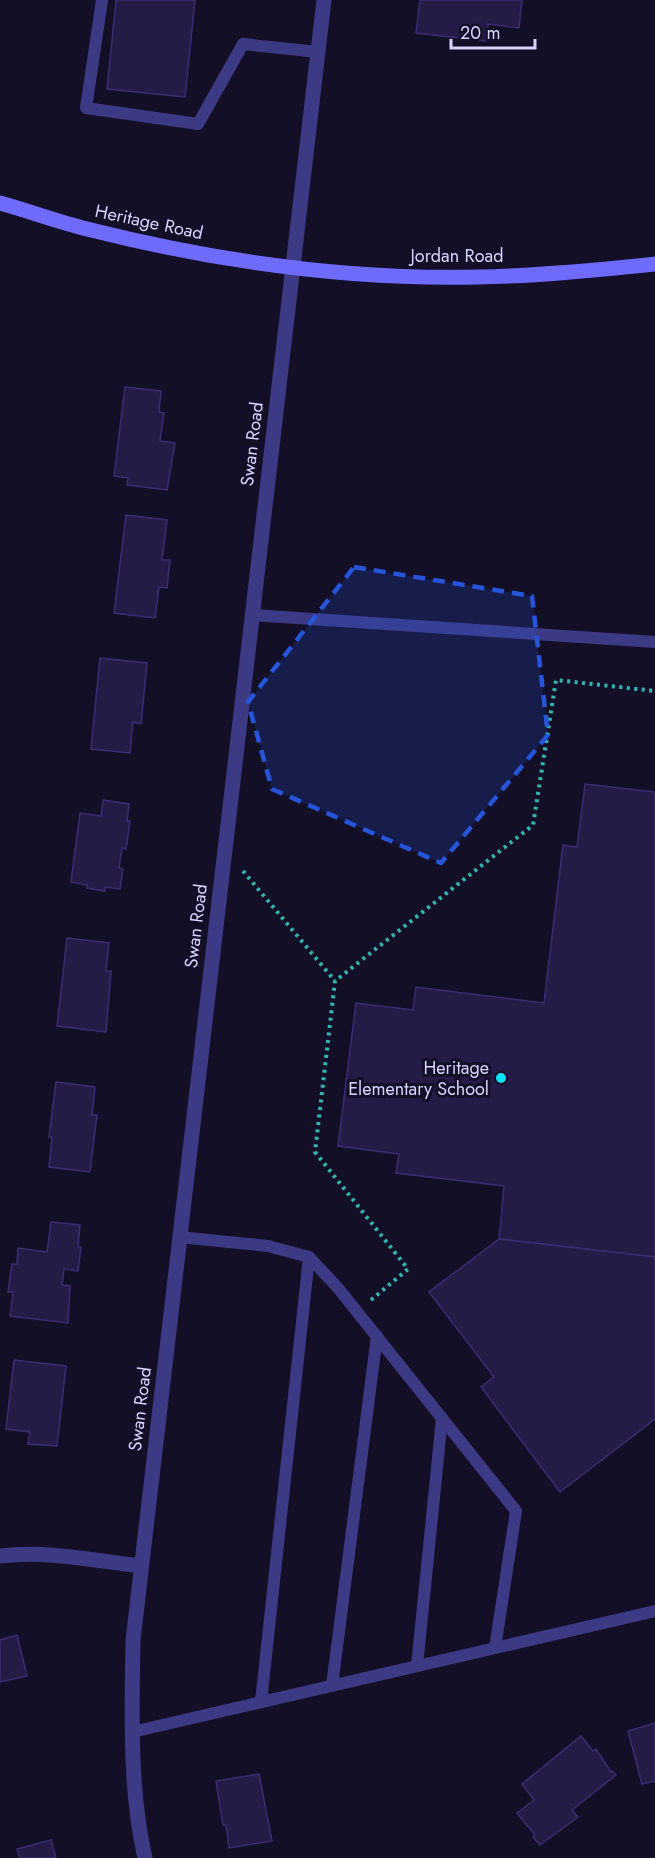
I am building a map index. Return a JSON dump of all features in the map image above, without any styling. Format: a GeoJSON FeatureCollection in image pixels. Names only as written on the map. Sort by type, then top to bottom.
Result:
{"type":"FeatureCollection","features":[{"type":"Feature","properties":{"kind":"main road","name":"Heritage Road"},"geometry":{"type":"LineString","coordinates":[[0,203],[85,229],[185,251],[292,268]]}},
{"type":"Feature","properties":{"kind":"main road","name":"Jordan Road"},"geometry":{"type":"LineString","coordinates":[[292,268],[387,276],[477,277],[566,274],[655,264]]}},
{"type":"Feature","properties":{"kind":"street","name":"Swan Road"},"geometry":{"type":"LineString","coordinates":[[145,1858],[141,1840],[132,1732],[133,1640],[324,0]]}},
{"type":"Feature","properties":{"kind":"street"},"geometry":{"type":"LineString","coordinates":[[0,1556],[42,1555],[141,1566]]}},
{"type":"Feature","properties":{"kind":"lane"},"geometry":{"type":"LineString","coordinates":[[102,0],[86,108],[198,124],[243,44],[318,52]]}},
{"type":"Feature","properties":{"kind":"lane"},"geometry":{"type":"LineString","coordinates":[[252,615],[655,642]]}},
{"type":"Feature","properties":{"kind":"lane"},"geometry":{"type":"LineString","coordinates":[[180,1237],[268,1246],[309,1257],[357,1311],[516,1511],[495,1648]]}},
{"type":"Feature","properties":{"kind":"lane"},"geometry":{"type":"LineString","coordinates":[[261,1702],[309,1257]]}},
{"type":"Feature","properties":{"kind":"lane"},"geometry":{"type":"LineString","coordinates":[[332,1686],[377,1336]]}},
{"type":"Feature","properties":{"kind":"lane"},"geometry":{"type":"LineString","coordinates":[[417,1666],[442,1418]]}},
{"type":"Feature","properties":{"kind":"lane"},"geometry":{"type":"LineString","coordinates":[[132,1732],[655,1611]]}},
{"type":"Feature","properties":{"kind":"path"},"geometry":{"type":"LineString","coordinates":[[357,1311],[408,1269],[315,1152],[335,981],[533,825],[556,680],[655,692]]}},
{"type":"Feature","properties":{"kind":"path"},"geometry":{"type":"LineString","coordinates":[[224,849],[335,981]]}},
{"type":"Feature","properties":{"kind":"highlighted area"},"geometry":{"type":"Polygon","coordinates":[[[354,567],[532,596],[548,735],[441,863],[272,789],[248,702],[354,567]]]}},
{"type":"Feature","properties":{"kind":"building"},"geometry":{"type":"Polygon","coordinates":[[[116,0],[195,0],[185,97],[107,89],[116,0]]]}},
{"type":"Feature","properties":{"kind":"building"},"geometry":{"type":"Polygon","coordinates":[[[420,0],[522,0],[519,28],[488,24],[486,41],[416,33],[420,0]]]}},
{"type":"Feature","properties":{"kind":"building"},"geometry":{"type":"Polygon","coordinates":[[[125,387],[161,391],[159,412],[164,413],[160,441],[175,443],[167,490],[127,485],[128,478],[114,476],[125,387]]]}},
{"type":"Feature","properties":{"kind":"building"},"geometry":{"type":"Polygon","coordinates":[[[126,515],[167,520],[162,560],[170,560],[167,588],[159,587],[155,618],[114,613],[126,515]]]}},
{"type":"Feature","properties":{"kind":"building"},"geometry":{"type":"Polygon","coordinates":[[[100,658],[147,663],[141,724],[133,722],[130,753],[91,749],[100,658]]]}},
{"type":"Feature","properties":{"kind":"building","name":"Heritage Elementary School"},"geometry":{"type":"Polygon","coordinates":[[[585,784],[655,792],[655,1257],[499,1239],[504,1186],[396,1173],[399,1154],[338,1146],[356,1003],[413,1010],[416,987],[544,1003],[563,845],[577,847],[585,784]]]}},
{"type":"Feature","properties":{"kind":"building"},"geometry":{"type":"Polygon","coordinates":[[[103,800],[129,804],[127,821],[130,821],[126,849],[122,848],[121,854],[119,868],[123,869],[120,889],[105,887],[105,891],[71,882],[80,813],[101,816],[103,800]]]}},
{"type":"Feature","properties":{"kind":"building"},"geometry":{"type":"Polygon","coordinates":[[[67,938],[109,943],[106,971],[111,971],[106,1032],[57,1026],[67,938]]]}},
{"type":"Feature","properties":{"kind":"building"},"geometry":{"type":"Polygon","coordinates":[[[56,1082],[95,1087],[92,1115],[97,1115],[90,1172],[49,1167],[52,1137],[49,1137],[56,1082]]]}},
{"type":"Feature","properties":{"kind":"building"},"geometry":{"type":"Polygon","coordinates":[[[51,1222],[80,1225],[78,1247],[81,1247],[78,1271],[64,1269],[62,1285],[70,1286],[68,1323],[10,1316],[13,1292],[8,1292],[12,1264],[17,1264],[18,1248],[47,1252],[51,1222]]]}},
{"type":"Feature","properties":{"kind":"building"},"geometry":{"type":"Polygon","coordinates":[[[499,1239],[655,1257],[655,1419],[560,1492],[481,1387],[494,1377],[429,1292],[499,1239]]]}},
{"type":"Feature","properties":{"kind":"building"},"geometry":{"type":"Polygon","coordinates":[[[14,1360],[66,1366],[57,1446],[28,1444],[30,1432],[6,1429],[14,1360]]]}},
{"type":"Feature","properties":{"kind":"building"},"geometry":{"type":"Polygon","coordinates":[[[17,1635],[27,1676],[0,1682],[0,1640],[17,1635]]]}},
{"type":"Feature","properties":{"kind":"building"},"geometry":{"type":"Polygon","coordinates":[[[655,1723],[655,1781],[642,1784],[628,1731],[655,1723]]]}},
{"type":"Feature","properties":{"kind":"building"},"geometry":{"type":"Polygon","coordinates":[[[581,1736],[593,1751],[596,1749],[611,1772],[616,1775],[572,1810],[578,1817],[540,1845],[517,1813],[534,1800],[522,1784],[581,1736]]]}},
{"type":"Feature","properties":{"kind":"building"},"geometry":{"type":"Polygon","coordinates":[[[259,1774],[272,1841],[229,1848],[216,1781],[259,1774]]]}},
{"type":"Feature","properties":{"kind":"building"},"geometry":{"type":"Polygon","coordinates":[[[51,1840],[56,1858],[20,1858],[17,1849],[51,1840]]]}},
{"type":"Feature","properties":{"kind":"place","name":"Heritage Elementary School"},"geometry":{"type":"Point","coordinates":[501,1078]}}]}
